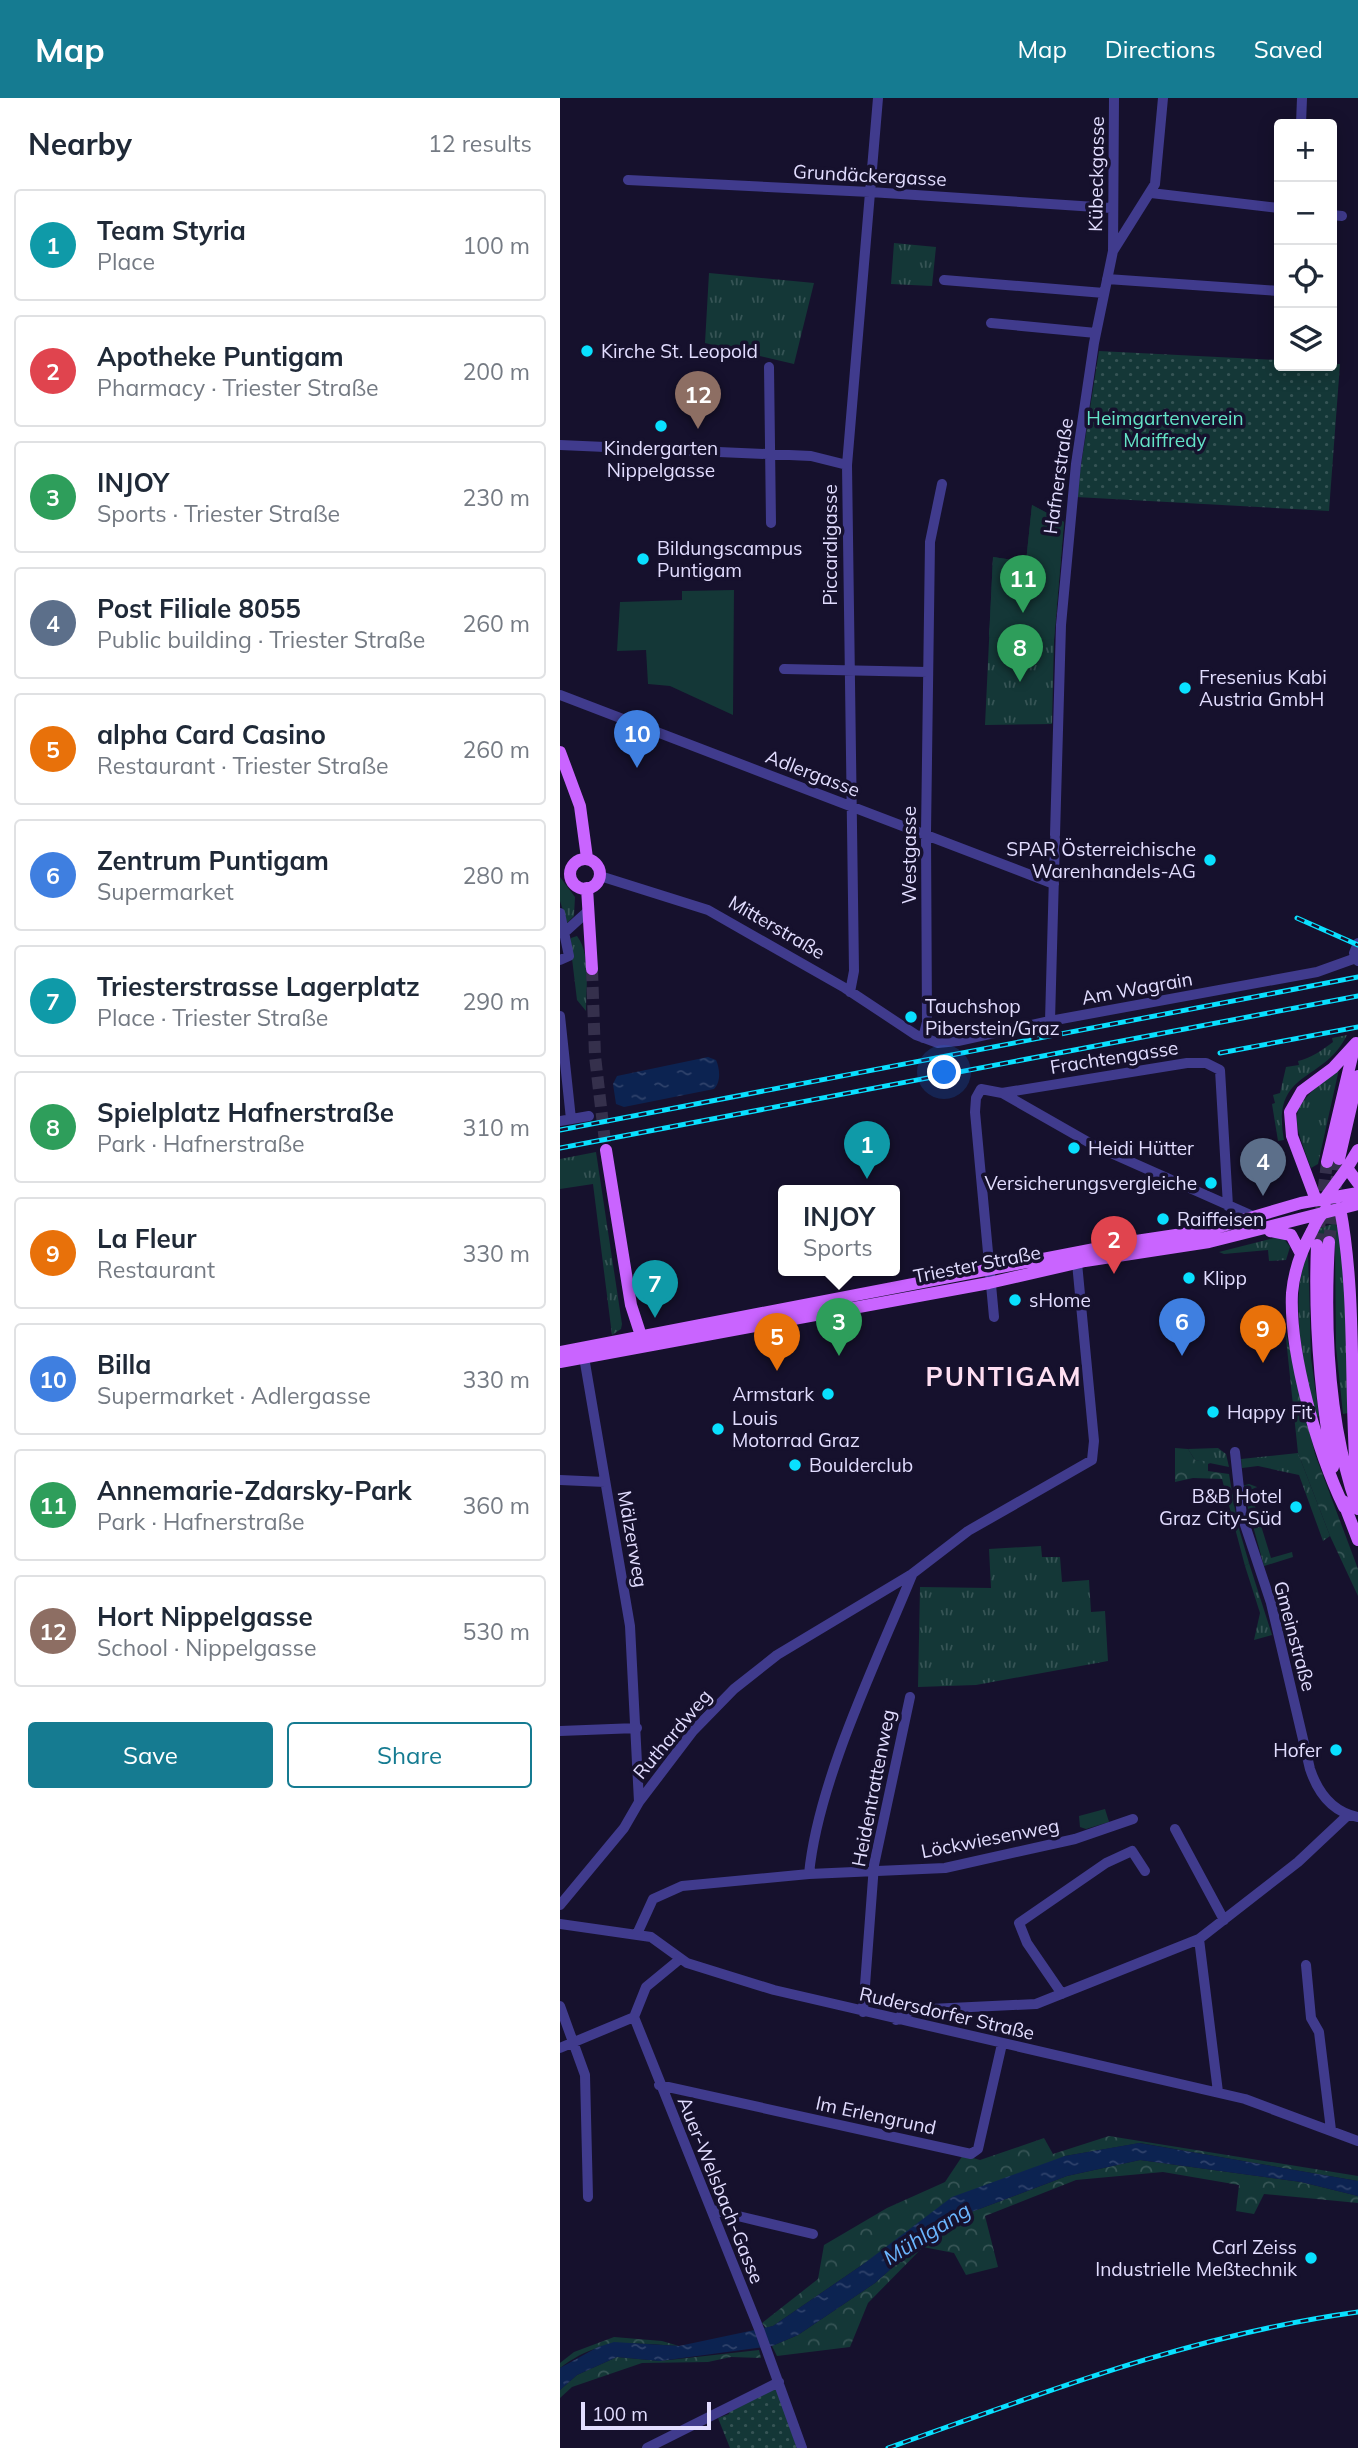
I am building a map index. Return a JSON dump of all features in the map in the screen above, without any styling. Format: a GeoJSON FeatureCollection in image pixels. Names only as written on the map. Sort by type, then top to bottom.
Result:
{"type":"FeatureCollection","features":[{"type":"Feature","properties":{"kind":"main road"},"geometry":{"type":"LineString","coordinates":[[560,752],[580,806],[587,858]]}},
{"type":"Feature","properties":{"kind":"main road"},"geometry":{"type":"LineString","coordinates":[[587,858],[597,864],[600,876],[595,886],[587,888],[575,884],[565,870],[576,861],[587,858]]}},
{"type":"Feature","properties":{"kind":"main road"},"geometry":{"type":"LineString","coordinates":[[587,888],[592,969]]}},
{"type":"Feature","properties":{"kind":"main road"},"geometry":{"type":"LineString","coordinates":[[1338,1163],[1357,1041]]}},
{"type":"Feature","properties":{"kind":"main road"},"geometry":{"type":"LineString","coordinates":[[1357,1041],[1333,1068],[1303,1091],[1290,1112],[1292,1136],[1326,1204],[1353,1326],[1354,1461],[1358,1498]]}},
{"type":"Feature","properties":{"kind":"main road"},"geometry":{"type":"LineString","coordinates":[[1358,1076],[1326,1204],[1300,1252],[1292,1292],[1296,1339],[1315,1430],[1326,1468],[1358,1540]]}},
{"type":"Feature","properties":{"kind":"main road"},"geometry":{"type":"LineString","coordinates":[[607,1150],[631,1305],[643,1342]]}},
{"type":"Feature","properties":{"kind":"main road"},"geometry":{"type":"LineString","coordinates":[[1338,1163],[1358,1150]]}},
{"type":"Feature","properties":{"kind":"main road"},"geometry":{"type":"LineString","coordinates":[[1338,1163],[1358,1183]]}},
{"type":"Feature","properties":{"kind":"main road","name":"Triester Straße"},"geometry":{"type":"LineString","coordinates":[[560,1362],[643,1342],[988,1277],[1355,1197]]}},
{"type":"Feature","properties":{"kind":"main road","name":"Triester Straße"},"geometry":{"type":"LineString","coordinates":[[988,1277],[1259,1231],[1304,1216],[1326,1204]]}},
{"type":"Feature","properties":{"kind":"main road"},"geometry":{"type":"LineString","coordinates":[[1259,1231],[1288,1233],[1298,1243],[1300,1252]]}},
{"type":"Feature","properties":{"kind":"main road"},"geometry":{"type":"LineString","coordinates":[[1323,1244],[1321,1279],[1324,1416],[1344,1507]]}},
{"type":"Feature","properties":{"kind":"main road"},"geometry":{"type":"LineString","coordinates":[[1321,1279],[1338,1425],[1346,1469],[1358,1509]]}},
{"type":"Feature","properties":{"kind":"main road","name":"Triester Straße"},"geometry":{"type":"LineString","coordinates":[[560,1352],[643,1342]]}},
{"type":"Feature","properties":{"kind":"street","name":"Piccardigasse"},"geometry":{"type":"LineString","coordinates":[[850,992],[854,971],[847,465],[878,98]]}},
{"type":"Feature","properties":{"kind":"street","name":"Kübeckgasse"},"geometry":{"type":"LineString","coordinates":[[1113,251],[1111,208],[1114,98]]}},
{"type":"Feature","properties":{"kind":"street","name":"Hafnerstraße"},"geometry":{"type":"LineString","coordinates":[[1050,1021],[1059,664],[1067,543],[1096,333],[1113,251],[1155,184],[1163,98]]}},
{"type":"Feature","properties":{"kind":"street"},"geometry":{"type":"LineString","coordinates":[[1301,119],[1302,98]]}},
{"type":"Feature","properties":{"kind":"street","name":"Grundäckergasse"},"geometry":{"type":"LineString","coordinates":[[628,180],[1111,208]]}},
{"type":"Feature","properties":{"kind":"street"},"geometry":{"type":"LineString","coordinates":[[1151,193],[1274,207]]}},
{"type":"Feature","properties":{"kind":"street"},"geometry":{"type":"LineString","coordinates":[[1107,279],[1274,291]]}},
{"type":"Feature","properties":{"kind":"street"},"geometry":{"type":"LineString","coordinates":[[944,280],[1104,293]]}},
{"type":"Feature","properties":{"kind":"street"},"geometry":{"type":"LineString","coordinates":[[991,323],[1096,333]]}},
{"type":"Feature","properties":{"kind":"street"},"geometry":{"type":"LineString","coordinates":[[769,367],[771,523]]}},
{"type":"Feature","properties":{"kind":"street"},"geometry":{"type":"LineString","coordinates":[[560,445],[811,456],[847,465]]}},
{"type":"Feature","properties":{"kind":"street","name":"Westgasse"},"geometry":{"type":"LineString","coordinates":[[923,1038],[927,1022],[926,833],[930,542],[942,484]]}},
{"type":"Feature","properties":{"kind":"street"},"geometry":{"type":"LineString","coordinates":[[784,669],[928,672]]}},
{"type":"Feature","properties":{"kind":"street","name":"Adlergasse"},"geometry":{"type":"LineString","coordinates":[[560,695],[1054,884]]}},
{"type":"Feature","properties":{"kind":"street","name":"Mitterstraße"},"geometry":{"type":"LineString","coordinates":[[600,876],[708,911],[850,992],[923,1038]]}},
{"type":"Feature","properties":{"kind":"street"},"geometry":{"type":"LineString","coordinates":[[565,932],[587,912]]}},
{"type":"Feature","properties":{"kind":"street"},"geometry":{"type":"LineString","coordinates":[[560,914],[569,956],[560,960]]}},
{"type":"Feature","properties":{"kind":"street"},"geometry":{"type":"LineString","coordinates":[[1357,960],[1354,950],[1358,943]]}},
{"type":"Feature","properties":{"kind":"street","name":"Am Wagrain"},"geometry":{"type":"LineString","coordinates":[[923,1038],[951,1043],[1050,1021],[1307,974],[1357,960]]}},
{"type":"Feature","properties":{"kind":"street"},"geometry":{"type":"LineString","coordinates":[[560,1016],[571,1119]]}},
{"type":"Feature","properties":{"kind":"street","name":"Frachtengasse"},"geometry":{"type":"LineString","coordinates":[[1002,1093],[1136,1070],[1206,1063],[1220,1070],[1228,1206]]}},
{"type":"Feature","properties":{"kind":"street"},"geometry":{"type":"LineString","coordinates":[[994,1317],[988,1277],[976,1098],[981,1089],[1002,1093],[1095,1146],[1256,1217]]}},
{"type":"Feature","properties":{"kind":"street"},"geometry":{"type":"LineString","coordinates":[[560,1121],[589,1116]]}},
{"type":"Feature","properties":{"kind":"street","name":"Ruthardweg"},"geometry":{"type":"LineString","coordinates":[[560,1905],[624,1828],[639,1802],[711,1710],[734,1689],[777,1656],[912,1574],[968,1531],[1092,1460],[1094,1441],[1077,1263]]}},
{"type":"Feature","properties":{"kind":"street","name":"Mälzerweg"},"geometry":{"type":"LineString","coordinates":[[584,1357],[631,1626],[639,1802]]}},
{"type":"Feature","properties":{"kind":"street","name":"Gmeinstraße"},"geometry":{"type":"LineString","coordinates":[[896,2020],[905,2012],[951,2007],[1030,2005],[1199,1938],[1353,1816],[1324,1796],[1310,1769],[1271,1604],[1242,1516],[1235,1452]]}},
{"type":"Feature","properties":{"kind":"street"},"geometry":{"type":"LineString","coordinates":[[560,1480],[605,1482]]}},
{"type":"Feature","properties":{"kind":"street"},"geometry":{"type":"LineString","coordinates":[[809,1874],[816,1834],[835,1772],[912,1574]]}},
{"type":"Feature","properties":{"kind":"street","name":"Heidentrattenweg"},"geometry":{"type":"LineString","coordinates":[[863,2012],[873,1873],[910,1697]]}},
{"type":"Feature","properties":{"kind":"street"},"geometry":{"type":"LineString","coordinates":[[560,1731],[637,1728]]}},
{"type":"Feature","properties":{"kind":"street","name":"Löckwiesenweg"},"geometry":{"type":"LineString","coordinates":[[637,1934],[653,1899],[677,1887],[809,1874],[945,1868],[1075,1839],[1133,1819]]}},
{"type":"Feature","properties":{"kind":"street"},"geometry":{"type":"LineString","coordinates":[[1175,1829],[1224,1920]]}},
{"type":"Feature","properties":{"kind":"street"},"geometry":{"type":"LineString","coordinates":[[1062,1994],[1027,1942],[1019,1923],[1106,1863],[1132,1851],[1145,1871]]}},
{"type":"Feature","properties":{"kind":"street","name":"Rudersdorfer Straße"},"geometry":{"type":"LineString","coordinates":[[560,1924],[637,1934],[658,1941],[680,1959],[725,1976],[896,2020],[1218,2092],[1358,2141]]}},
{"type":"Feature","properties":{"kind":"street"},"geometry":{"type":"LineString","coordinates":[[1199,1938],[1218,2092]]}},
{"type":"Feature","properties":{"kind":"street"},"geometry":{"type":"LineString","coordinates":[[560,2048],[634,2017],[646,1987],[680,1959]]}},
{"type":"Feature","properties":{"kind":"street"},"geometry":{"type":"LineString","coordinates":[[1306,1965],[1311,2018],[1319,2032],[1331,2130]]}},
{"type":"Feature","properties":{"kind":"street"},"geometry":{"type":"LineString","coordinates":[[560,2006],[586,2075],[588,2197]]}},
{"type":"Feature","properties":{"kind":"street","name":"Auer-Welsbach-Gasse"},"geometry":{"type":"LineString","coordinates":[[634,2017],[659,2085],[713,2210],[802,2448]]}},
{"type":"Feature","properties":{"kind":"street","name":"Im Erlengrund"},"geometry":{"type":"LineString","coordinates":[[659,2085],[971,2154],[978,2149],[1002,2044]]}},
{"type":"Feature","properties":{"kind":"street"},"geometry":{"type":"LineString","coordinates":[[713,2210],[813,2234]]}},
{"type":"Feature","properties":{"kind":"street"},"geometry":{"type":"LineString","coordinates":[[647,2448],[779,2382]]}},
{"type":"Feature","properties":{"kind":"green space"},"geometry":{"type":"Polygon","coordinates":[[[894,243],[936,247],[932,286],[891,284],[894,243]]]}},
{"type":"Feature","properties":{"kind":"green space"},"geometry":{"type":"Polygon","coordinates":[[[709,273],[814,283],[794,364],[705,343],[709,273]]]}},
{"type":"Feature","properties":{"kind":"green space","name":"Heimgartenverein Maiffredy"},"geometry":{"type":"Polygon","coordinates":[[[1099,351],[1274,360],[1274,371],[1337,371],[1337,364],[1340,364],[1329,511],[1076,497],[1099,351]]]}},
{"type":"Feature","properties":{"kind":"green space"},"geometry":{"type":"Polygon","coordinates":[[[1032,505],[1064,522],[1054,640],[1052,724],[985,725],[993,557],[1026,562],[1032,505]]]}},
{"type":"Feature","properties":{"kind":"green space"},"geometry":{"type":"Polygon","coordinates":[[[1032,505],[1064,522],[1054,640],[989,637],[993,557],[1026,562],[1032,505]]]}},
{"type":"Feature","properties":{"kind":"green space"},"geometry":{"type":"Polygon","coordinates":[[[734,590],[733,715],[670,686],[648,684],[646,650],[617,651],[620,602],[682,600],[682,591],[734,590]]]}},
{"type":"Feature","properties":{"kind":"green space"},"geometry":{"type":"Polygon","coordinates":[[[560,877],[575,897],[574,916],[567,923],[560,901],[560,877]]]}},
{"type":"Feature","properties":{"kind":"green space"},"geometry":{"type":"Polygon","coordinates":[[[577,936],[586,961],[586,1011],[577,1000],[570,942],[571,938],[577,936]]]}},
{"type":"Feature","properties":{"kind":"green space"},"geometry":{"type":"Polygon","coordinates":[[[1347,1035],[1337,1051],[1292,1088],[1285,1101],[1282,1117],[1284,1140],[1278,1141],[1272,1104],[1275,1103],[1273,1095],[1280,1093],[1286,1067],[1299,1065],[1298,1061],[1316,1054],[1333,1042],[1332,1038],[1347,1035]]]}},
{"type":"Feature","properties":{"kind":"green space"},"geometry":{"type":"Polygon","coordinates":[[[1339,1069],[1318,1164],[1311,1168],[1299,1133],[1298,1111],[1310,1093],[1339,1069]]]}},
{"type":"Feature","properties":{"kind":"green space"},"geometry":{"type":"Polygon","coordinates":[[[596,1152],[622,1324],[621,1329],[612,1335],[593,1184],[560,1189],[560,1159],[596,1152]]]}},
{"type":"Feature","properties":{"kind":"green space"},"geometry":{"type":"Polygon","coordinates":[[[1335,1223],[1340,1237],[1347,1285],[1348,1413],[1343,1414],[1336,1347],[1335,1241],[1308,1249],[1317,1229],[1335,1223]]]}},
{"type":"Feature","properties":{"kind":"green space"},"geometry":{"type":"Polygon","coordinates":[[[1278,1237],[1284,1239],[1290,1247],[1286,1260],[1269,1261],[1268,1250],[1224,1254],[1219,1252],[1278,1237]]]}},
{"type":"Feature","properties":{"kind":"green space"},"geometry":{"type":"Polygon","coordinates":[[[1308,1249],[1311,1358],[1319,1416],[1316,1417],[1305,1369],[1299,1322],[1301,1274],[1308,1249]]]}},
{"type":"Feature","properties":{"kind":"green space"},"geometry":{"type":"Polygon","coordinates":[[[1285,1329],[1315,1454],[1358,1569],[1358,1596],[1330,1536],[1298,1453],[1285,1329]]]}},
{"type":"Feature","properties":{"kind":"green space"},"geometry":{"type":"Polygon","coordinates":[[[1175,1448],[1188,1449],[1195,1460],[1213,1462],[1208,1464],[1208,1471],[1229,1474],[1237,1522],[1249,1563],[1245,1566],[1222,1479],[1193,1478],[1175,1482],[1175,1448]]]}},
{"type":"Feature","properties":{"kind":"green space"},"geometry":{"type":"Polygon","coordinates":[[[1218,1448],[1226,1454],[1229,1467],[1195,1460],[1188,1449],[1218,1448]]]}},
{"type":"Feature","properties":{"kind":"green space"},"geometry":{"type":"Polygon","coordinates":[[[1298,1453],[1330,1536],[1323,1541],[1299,1475],[1258,1466],[1242,1468],[1241,1459],[1298,1453]]]}},
{"type":"Feature","properties":{"kind":"green space"},"geometry":{"type":"Polygon","coordinates":[[[1249,1484],[1257,1487],[1250,1490],[1271,1558],[1292,1552],[1293,1557],[1264,1566],[1242,1486],[1249,1484]]]}},
{"type":"Feature","properties":{"kind":"green space"},"geometry":{"type":"Polygon","coordinates":[[[1041,1546],[1042,1557],[1060,1557],[1062,1582],[1089,1580],[1091,1612],[1105,1611],[1108,1661],[976,1685],[918,1687],[920,1587],[991,1588],[989,1549],[1041,1546]]]}},
{"type":"Feature","properties":{"kind":"green space"},"geometry":{"type":"Polygon","coordinates":[[[1249,1563],[1272,1635],[1254,1640],[1260,1613],[1245,1566],[1249,1563]]]}},
{"type":"Feature","properties":{"kind":"green space"},"geometry":{"type":"Polygon","coordinates":[[[1105,1809],[1109,1822],[1086,1829],[1080,1827],[1079,1816],[1105,1809]]]}},
{"type":"Feature","properties":{"kind":"green space"},"geometry":{"type":"Polygon","coordinates":[[[1109,2136],[1358,2176],[1358,2181],[1140,2143],[1065,2156],[862,2265],[773,2326],[766,2328],[762,2323],[818,2279],[824,2245],[887,2208],[945,2182],[963,2155],[980,2160],[1044,2138],[1053,2154],[1109,2136]]]}},
{"type":"Feature","properties":{"kind":"green space"},"geometry":{"type":"Polygon","coordinates":[[[1140,2160],[1301,2182],[1358,2196],[1358,2203],[1264,2194],[1254,2214],[1236,2211],[1239,2185],[1163,2172],[1076,2180],[985,2216],[998,2267],[966,2275],[954,2253],[923,2247],[868,2303],[850,2347],[777,2356],[772,2346],[798,2335],[875,2283],[918,2245],[958,2217],[1067,2176],[1140,2160]]]}},
{"type":"Feature","properties":{"kind":"green space"},"geometry":{"type":"Polygon","coordinates":[[[614,2337],[662,2341],[679,2346],[617,2344],[589,2351],[560,2368],[560,2363],[574,2352],[614,2337]]]}},
{"type":"Feature","properties":{"kind":"green space"},"geometry":{"type":"Polygon","coordinates":[[[759,2350],[761,2358],[731,2357],[708,2362],[642,2363],[572,2387],[560,2398],[560,2390],[577,2375],[617,2357],[660,2361],[759,2350]]]}},
{"type":"Feature","properties":{"kind":"green space"},"geometry":{"type":"Polygon","coordinates":[[[775,2384],[797,2448],[730,2448],[718,2418],[729,2414],[727,2407],[775,2384]]]}},
{"type":"Feature","properties":{"kind":"water"},"geometry":{"type":"Polygon","coordinates":[[[708,1057],[716,1060],[718,1067],[719,1079],[714,1089],[624,1107],[616,1104],[613,1084],[617,1076],[708,1057]]]}},
{"type":"Feature","properties":{"kind":"water","name":"Mühlgang"},"geometry":{"type":"Polygon","coordinates":[[[1139,2143],[1358,2181],[1358,2196],[1301,2182],[1140,2160],[1067,2176],[958,2217],[918,2245],[875,2283],[798,2335],[772,2346],[660,2361],[617,2357],[577,2375],[560,2390],[560,2368],[598,2347],[614,2342],[679,2346],[773,2326],[862,2265],[952,2197],[1065,2156],[1139,2143]]]}},
{"type":"Feature","properties":{"kind":"tunnel"},"geometry":{"type":"LineString","coordinates":[[592,969],[595,1056],[606,1150]]}},
{"type":"Feature","properties":{"kind":"tunnel"},"geometry":{"type":"LineString","coordinates":[[1329,1242],[1339,1159]]}},
{"type":"Feature","properties":{"kind":"tunnel"},"geometry":{"type":"LineString","coordinates":[[1317,1245],[1327,1162]]}},
{"type":"Feature","properties":{"kind":"railway"},"geometry":{"type":"LineString","coordinates":[[1297,918],[1358,945]]}},
{"type":"Feature","properties":{"kind":"railway"},"geometry":{"type":"LineString","coordinates":[[560,1130],[1358,977]]}},
{"type":"Feature","properties":{"kind":"railway"},"geometry":{"type":"LineString","coordinates":[[560,1148],[1358,996]]}},
{"type":"Feature","properties":{"kind":"railway"},"geometry":{"type":"LineString","coordinates":[[1220,1053],[1358,1027]]}},
{"type":"Feature","properties":{"kind":"railway"},"geometry":{"type":"LineString","coordinates":[[888,2448],[1062,2386],[1178,2350],[1296,2322],[1358,2312]]}},
{"type":"Feature","properties":{"kind":"place","name":"Kirche St. Leopold"},"geometry":{"type":"Point","coordinates":[587,351]}},
{"type":"Feature","properties":{"kind":"place","name":"Kindergarten Nippelgasse"},"geometry":{"type":"Point","coordinates":[661,426]}},
{"type":"Feature","properties":{"kind":"place","name":"Hort Nippelgasse"},"geometry":{"type":"Point","coordinates":[698,429]}},
{"type":"Feature","properties":{"kind":"place","name":"Bildungscampus Puntigam"},"geometry":{"type":"Point","coordinates":[643,559]}},
{"type":"Feature","properties":{"kind":"place","name":"Annemarie-Zdarsky-Park"},"geometry":{"type":"Point","coordinates":[1023,613]}},
{"type":"Feature","properties":{"kind":"place","name":"Spielplatz Hafnerstraße"},"geometry":{"type":"Point","coordinates":[1020,682]}},
{"type":"Feature","properties":{"kind":"place","name":"Fresenius Kabi Austria GmbH"},"geometry":{"type":"Point","coordinates":[1185,688]}},
{"type":"Feature","properties":{"kind":"place","name":"Billa"},"geometry":{"type":"Point","coordinates":[637,768]}},
{"type":"Feature","properties":{"kind":"place","name":"SPAR Österreichische Warenhandels-AG"},"geometry":{"type":"Point","coordinates":[1210,860]}},
{"type":"Feature","properties":{"kind":"place","name":"Tauchshop Piberstein/Graz"},"geometry":{"type":"Point","coordinates":[911,1017]}},
{"type":"Feature","properties":{"kind":"place","name":"Heidi Hütter"},"geometry":{"type":"Point","coordinates":[1074,1148]}},
{"type":"Feature","properties":{"kind":"place","name":"Team Styria"},"geometry":{"type":"Point","coordinates":[867,1179]}},
{"type":"Feature","properties":{"kind":"place","name":"Versicherungsvergleiche"},"geometry":{"type":"Point","coordinates":[1211,1183]}},
{"type":"Feature","properties":{"kind":"place","name":"Post Filiale 8055"},"geometry":{"type":"Point","coordinates":[1263,1196]}},
{"type":"Feature","properties":{"kind":"place","name":"Raiffeisen"},"geometry":{"type":"Point","coordinates":[1163,1219]}},
{"type":"Feature","properties":{"kind":"place","name":"Apotheke Puntigam"},"geometry":{"type":"Point","coordinates":[1114,1274]}},
{"type":"Feature","properties":{"kind":"place","name":"Klipp"},"geometry":{"type":"Point","coordinates":[1189,1278]}},
{"type":"Feature","properties":{"kind":"place","name":"sHome"},"geometry":{"type":"Point","coordinates":[1015,1300]}},
{"type":"Feature","properties":{"kind":"place","name":"Triesterstrasse Lagerplatz"},"geometry":{"type":"Point","coordinates":[655,1318]}},
{"type":"Feature","properties":{"kind":"place","name":"INJOY"},"geometry":{"type":"Point","coordinates":[839,1356]}},
{"type":"Feature","properties":{"kind":"place","name":"Zentrum Puntigam"},"geometry":{"type":"Point","coordinates":[1182,1356]}},
{"type":"Feature","properties":{"kind":"place","name":"La Fleur"},"geometry":{"type":"Point","coordinates":[1263,1363]}},
{"type":"Feature","properties":{"kind":"place","name":"alpha Card Casino"},"geometry":{"type":"Point","coordinates":[777,1371]}},
{"type":"Feature","properties":{"kind":"place","name":"Armstark"},"geometry":{"type":"Point","coordinates":[828,1394]}},
{"type":"Feature","properties":{"kind":"place","name":"Happy Fit"},"geometry":{"type":"Point","coordinates":[1213,1412]}},
{"type":"Feature","properties":{"kind":"place","name":"Louis Motorrad Graz"},"geometry":{"type":"Point","coordinates":[718,1429]}},
{"type":"Feature","properties":{"kind":"place","name":"Boulderclub"},"geometry":{"type":"Point","coordinates":[795,1465]}},
{"type":"Feature","properties":{"kind":"place","name":"B&B Hotel Graz City-Süd"},"geometry":{"type":"Point","coordinates":[1296,1507]}},
{"type":"Feature","properties":{"kind":"place","name":"Hofer"},"geometry":{"type":"Point","coordinates":[1336,1750]}},
{"type":"Feature","properties":{"kind":"place","name":"Carl Zeiss Industrielle Meßtechnik"},"geometry":{"type":"Point","coordinates":[1311,2258]}},
{"type":"Feature","properties":{"kind":"district","name":"PUNTIGAM"},"geometry":{"type":"Point","coordinates":[1004,1377]}}]}
